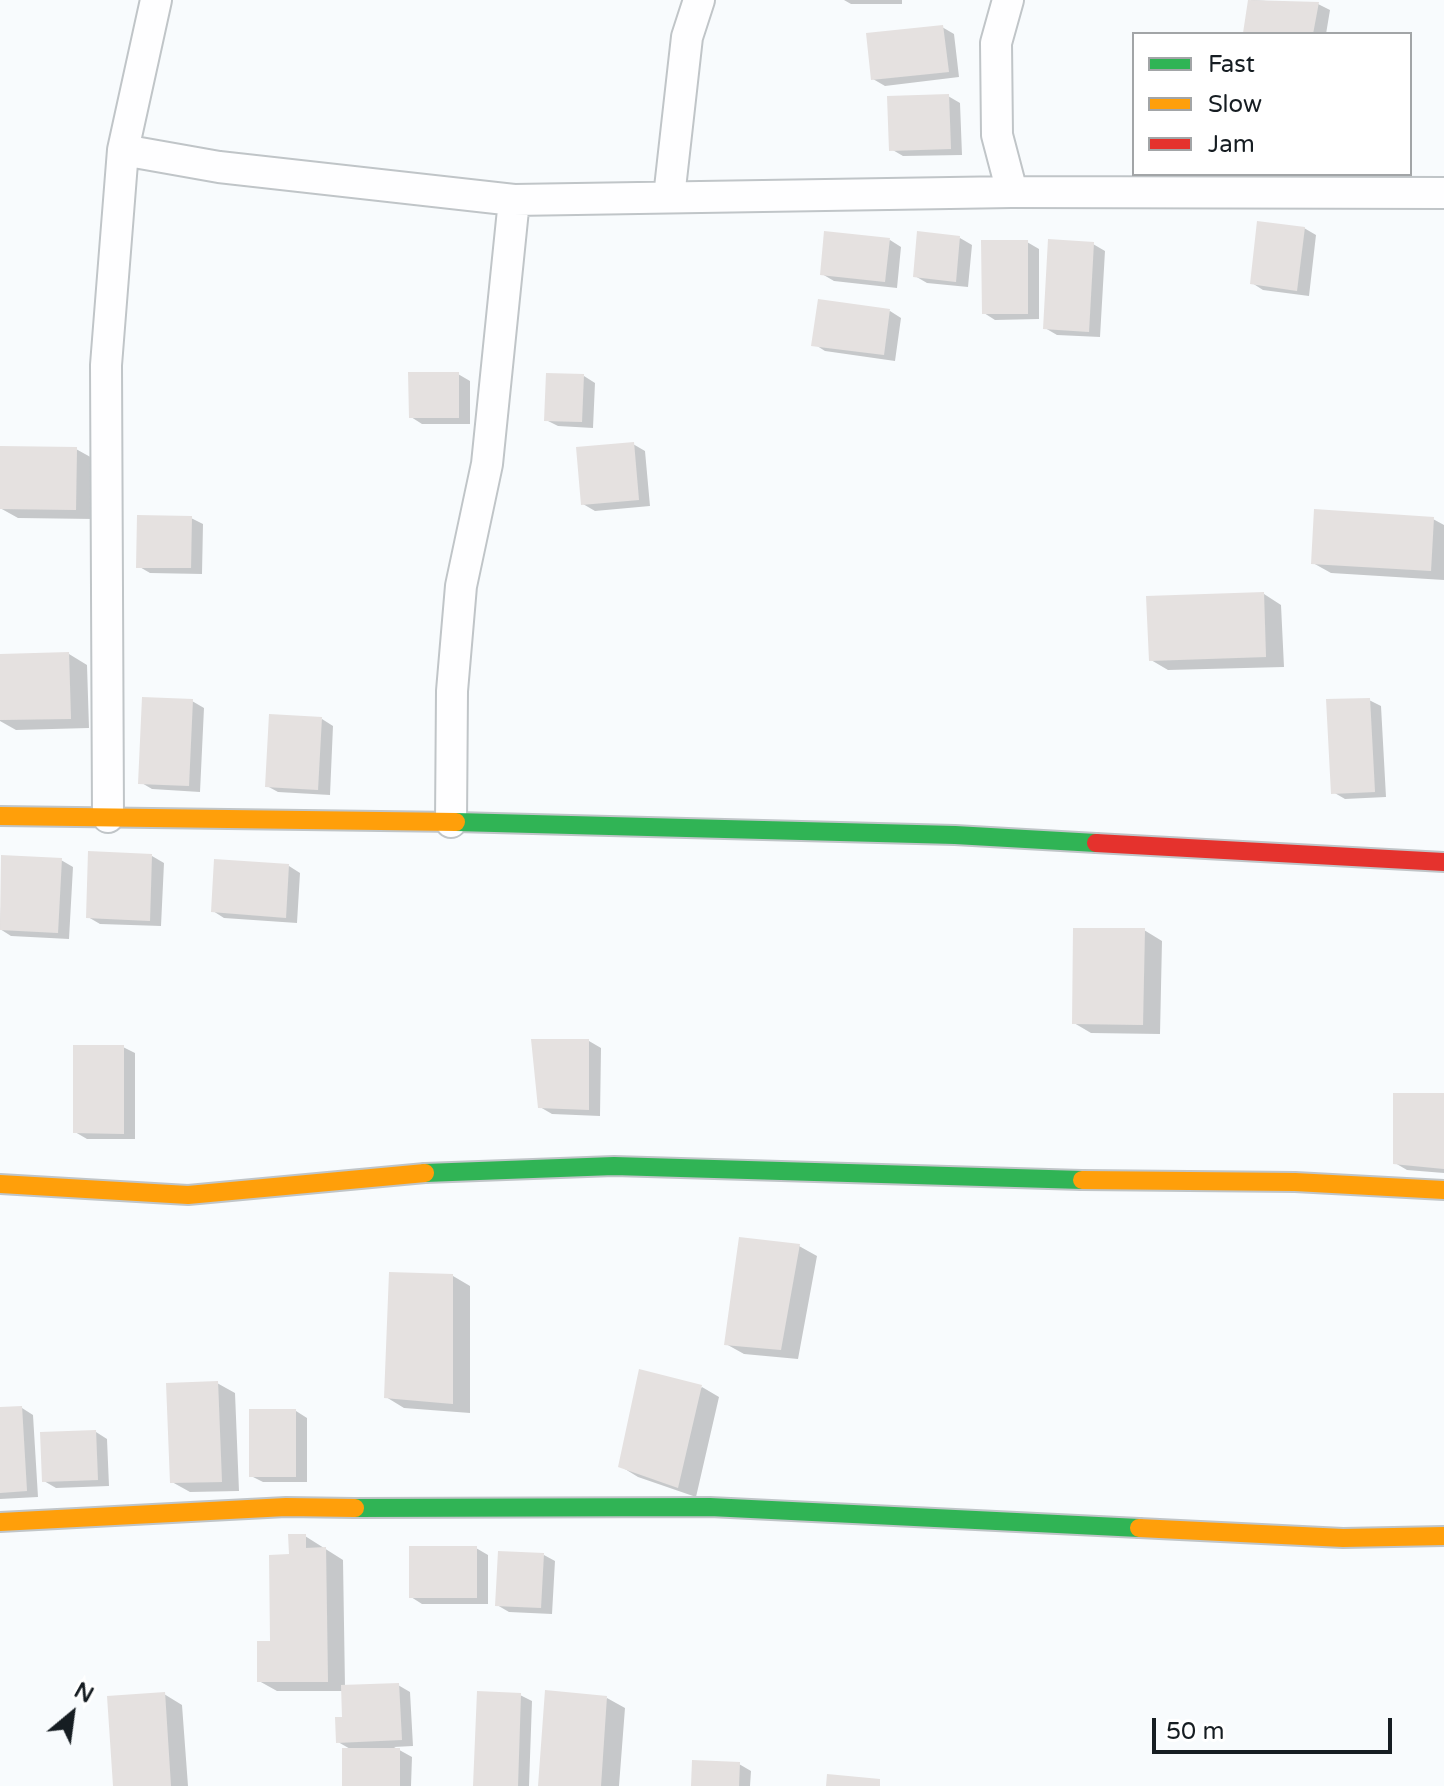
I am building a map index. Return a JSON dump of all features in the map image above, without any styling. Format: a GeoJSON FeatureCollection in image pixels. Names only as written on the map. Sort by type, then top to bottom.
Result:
{"type":"FeatureCollection","features":[{"type":"Feature","properties":{"kind":"street"},"geometry":{"type":"LineString","coordinates":[[108,817],[106,365],[123,150],[156,0]]}},
{"type":"Feature","properties":{"kind":"street"},"geometry":{"type":"LineString","coordinates":[[669,197],[687,37],[699,0]]}},
{"type":"Feature","properties":{"kind":"street"},"geometry":{"type":"LineString","coordinates":[[1008,0],[996,43],[997,135],[1012,192]]}},
{"type":"Feature","properties":{"kind":"street"},"geometry":{"type":"LineString","coordinates":[[123,150],[219,167],[514,200],[1012,192],[1444,193]]}},
{"type":"Feature","properties":{"kind":"street"},"geometry":{"type":"LineString","coordinates":[[451,822],[452,691],[461,586],[487,464],[514,200]]}},
{"type":"Feature","properties":{"kind":"street"},"geometry":{"type":"LineString","coordinates":[[0,816],[451,822],[955,835],[1444,862]]}},
{"type":"Feature","properties":{"kind":"street"},"geometry":{"type":"LineString","coordinates":[[0,1184],[188,1195],[397,1174],[614,1166],[1022,1176],[1134,1183],[1295,1182],[1444,1190]]}},
{"type":"Feature","properties":{"kind":"street"},"geometry":{"type":"LineString","coordinates":[[0,1522],[286,1507],[458,1510],[710,1507],[1343,1538],[1444,1536]]}},
{"type":"Feature","properties":{"kind":"building"},"geometry":{"type":"Polygon","coordinates":[[[1248,0],[1319,2],[1313,32],[1243,32],[1248,0]]]}},
{"type":"Feature","properties":{"kind":"building"},"geometry":{"type":"Polygon","coordinates":[[[943,25],[949,72],[871,80],[866,33],[943,25]]]}},
{"type":"Feature","properties":{"kind":"building"},"geometry":{"type":"Polygon","coordinates":[[[949,94],[951,149],[889,151],[887,96],[949,94]]]}},
{"type":"Feature","properties":{"kind":"building"},"geometry":{"type":"Polygon","coordinates":[[[1257,221],[1305,227],[1297,291],[1250,284],[1257,221]]]}},
{"type":"Feature","properties":{"kind":"building"},"geometry":{"type":"Polygon","coordinates":[[[824,231],[890,238],[885,282],[820,275],[824,231]]]}},
{"type":"Feature","properties":{"kind":"building"},"geometry":{"type":"Polygon","coordinates":[[[917,231],[960,236],[956,282],[913,277],[917,231]]]}},
{"type":"Feature","properties":{"kind":"building"},"geometry":{"type":"Polygon","coordinates":[[[1048,239],[1094,242],[1089,332],[1043,329],[1048,239]]]}},
{"type":"Feature","properties":{"kind":"building"},"geometry":{"type":"Polygon","coordinates":[[[981,240],[1028,240],[1028,314],[982,314],[981,240]]]}},
{"type":"Feature","properties":{"kind":"building"},"geometry":{"type":"Polygon","coordinates":[[[818,299],[890,309],[884,355],[811,346],[818,299]]]}},
{"type":"Feature","properties":{"kind":"building"},"geometry":{"type":"Polygon","coordinates":[[[408,372],[459,372],[459,418],[409,418],[408,372]]]}},
{"type":"Feature","properties":{"kind":"building"},"geometry":{"type":"Polygon","coordinates":[[[546,373],[584,374],[582,422],[544,421],[546,373]]]}},
{"type":"Feature","properties":{"kind":"building"},"geometry":{"type":"Polygon","coordinates":[[[634,442],[639,500],[581,505],[576,447],[634,442]]]}},
{"type":"Feature","properties":{"kind":"building"},"geometry":{"type":"Polygon","coordinates":[[[0,446],[77,447],[76,510],[0,509],[0,446]]]}},
{"type":"Feature","properties":{"kind":"building"},"geometry":{"type":"Polygon","coordinates":[[[1314,509],[1434,517],[1431,571],[1311,564],[1314,509]]]}},
{"type":"Feature","properties":{"kind":"building"},"geometry":{"type":"Polygon","coordinates":[[[137,515],[192,516],[191,568],[136,568],[137,515]]]}},
{"type":"Feature","properties":{"kind":"building"},"geometry":{"type":"Polygon","coordinates":[[[1264,592],[1266,657],[1149,661],[1146,596],[1264,592]]]}},
{"type":"Feature","properties":{"kind":"building"},"geometry":{"type":"Polygon","coordinates":[[[69,652],[71,719],[0,720],[0,654],[69,652]]]}},
{"type":"Feature","properties":{"kind":"building"},"geometry":{"type":"Polygon","coordinates":[[[142,697],[193,699],[189,786],[138,784],[142,697]]]}},
{"type":"Feature","properties":{"kind":"building"},"geometry":{"type":"Polygon","coordinates":[[[1370,698],[1375,792],[1331,794],[1326,699],[1370,698]]]}},
{"type":"Feature","properties":{"kind":"building"},"geometry":{"type":"Polygon","coordinates":[[[269,714],[322,717],[318,790],[265,787],[269,714]]]}},
{"type":"Feature","properties":{"kind":"building"},"geometry":{"type":"Polygon","coordinates":[[[88,851],[152,854],[150,921],[86,918],[88,851]]]}},
{"type":"Feature","properties":{"kind":"building"},"geometry":{"type":"Polygon","coordinates":[[[1,855],[62,858],[58,933],[0,930],[1,855]]]}},
{"type":"Feature","properties":{"kind":"building"},"geometry":{"type":"Polygon","coordinates":[[[214,859],[289,864],[286,918],[211,912],[214,859]]]}},
{"type":"Feature","properties":{"kind":"building"},"geometry":{"type":"Polygon","coordinates":[[[1073,928],[1145,928],[1143,1025],[1072,1024],[1073,928]]]}},
{"type":"Feature","properties":{"kind":"building"},"geometry":{"type":"Polygon","coordinates":[[[531,1039],[589,1039],[589,1110],[538,1108],[531,1039]]]}},
{"type":"Feature","properties":{"kind":"building"},"geometry":{"type":"Polygon","coordinates":[[[73,1045],[124,1045],[124,1134],[73,1133],[73,1045]]]}},
{"type":"Feature","properties":{"kind":"building"},"geometry":{"type":"Polygon","coordinates":[[[1393,1093],[1444,1093],[1444,1169],[1393,1164],[1393,1093]]]}},
{"type":"Feature","properties":{"kind":"building"},"geometry":{"type":"Polygon","coordinates":[[[739,1237],[800,1244],[781,1350],[724,1345],[739,1237]]]}},
{"type":"Feature","properties":{"kind":"building"},"geometry":{"type":"Polygon","coordinates":[[[389,1272],[453,1274],[453,1404],[384,1398],[389,1272]]]}},
{"type":"Feature","properties":{"kind":"building"},"geometry":{"type":"Polygon","coordinates":[[[639,1369],[702,1385],[678,1488],[618,1467],[639,1369]]]}},
{"type":"Feature","properties":{"kind":"building"},"geometry":{"type":"Polygon","coordinates":[[[218,1381],[222,1482],[170,1483],[166,1383],[218,1381]]]}},
{"type":"Feature","properties":{"kind":"building"},"geometry":{"type":"Polygon","coordinates":[[[22,1406],[27,1491],[0,1493],[0,1407],[22,1406]]]}},
{"type":"Feature","properties":{"kind":"building"},"geometry":{"type":"Polygon","coordinates":[[[249,1409],[296,1409],[296,1477],[249,1477],[249,1409]]]}},
{"type":"Feature","properties":{"kind":"building"},"geometry":{"type":"Polygon","coordinates":[[[96,1430],[98,1480],[42,1482],[40,1432],[96,1430]]]}},
{"type":"Feature","properties":{"kind":"building"},"geometry":{"type":"Polygon","coordinates":[[[288,1534],[306,1534],[306,1548],[326,1547],[328,1682],[257,1682],[257,1641],[270,1641],[269,1555],[289,1554],[288,1534]]]}},
{"type":"Feature","properties":{"kind":"building"},"geometry":{"type":"Polygon","coordinates":[[[409,1546],[477,1546],[477,1598],[409,1598],[409,1546]]]}},
{"type":"Feature","properties":{"kind":"building"},"geometry":{"type":"Polygon","coordinates":[[[498,1551],[544,1553],[541,1608],[495,1606],[498,1551]]]}},
{"type":"Feature","properties":{"kind":"building"},"geometry":{"type":"Polygon","coordinates":[[[399,1683],[402,1740],[336,1743],[335,1717],[342,1717],[341,1685],[399,1683]]]}},
{"type":"Feature","properties":{"kind":"building"},"geometry":{"type":"Polygon","coordinates":[[[545,1690],[607,1696],[601,1786],[538,1786],[545,1690]]]}},
{"type":"Feature","properties":{"kind":"building"},"geometry":{"type":"Polygon","coordinates":[[[477,1691],[521,1693],[518,1786],[473,1786],[477,1691]]]}},
{"type":"Feature","properties":{"kind":"building"},"geometry":{"type":"Polygon","coordinates":[[[165,1692],[171,1786],[113,1786],[107,1696],[165,1692]]]}},
{"type":"Feature","properties":{"kind":"building"},"geometry":{"type":"Polygon","coordinates":[[[342,1748],[400,1748],[400,1786],[342,1786],[342,1748]]]}},
{"type":"Feature","properties":{"kind":"building"},"geometry":{"type":"Polygon","coordinates":[[[692,1760],[740,1762],[739,1786],[691,1786],[692,1760]]]}},
{"type":"Feature","properties":{"kind":"building"},"geometry":{"type":"Polygon","coordinates":[[[827,1774],[880,1779],[880,1786],[826,1786],[827,1774]]]}},
{"type":"Feature","properties":{"kind":"traffic: fast"},"geometry":{"type":"LineString","coordinates":[[456,822],[955,835],[1096,843]]}},
{"type":"Feature","properties":{"kind":"traffic: fast"},"geometry":{"type":"LineString","coordinates":[[425,1173],[614,1166],[1082,1180]]}},
{"type":"Feature","properties":{"kind":"traffic: fast"},"geometry":{"type":"LineString","coordinates":[[355,1508],[710,1507],[1139,1528]]}},
{"type":"Feature","properties":{"kind":"traffic: slow"},"geometry":{"type":"LineString","coordinates":[[0,816],[456,822]]}},
{"type":"Feature","properties":{"kind":"traffic: slow"},"geometry":{"type":"LineString","coordinates":[[0,1184],[188,1195],[425,1173]]}},
{"type":"Feature","properties":{"kind":"traffic: slow"},"geometry":{"type":"LineString","coordinates":[[1082,1180],[1295,1182],[1444,1190]]}},
{"type":"Feature","properties":{"kind":"traffic: slow"},"geometry":{"type":"LineString","coordinates":[[0,1522],[286,1507],[355,1508]]}},
{"type":"Feature","properties":{"kind":"traffic: slow"},"geometry":{"type":"LineString","coordinates":[[1139,1528],[1343,1538],[1444,1536]]}},
{"type":"Feature","properties":{"kind":"traffic: jam"},"geometry":{"type":"LineString","coordinates":[[1096,843],[1444,862]]}}]}
